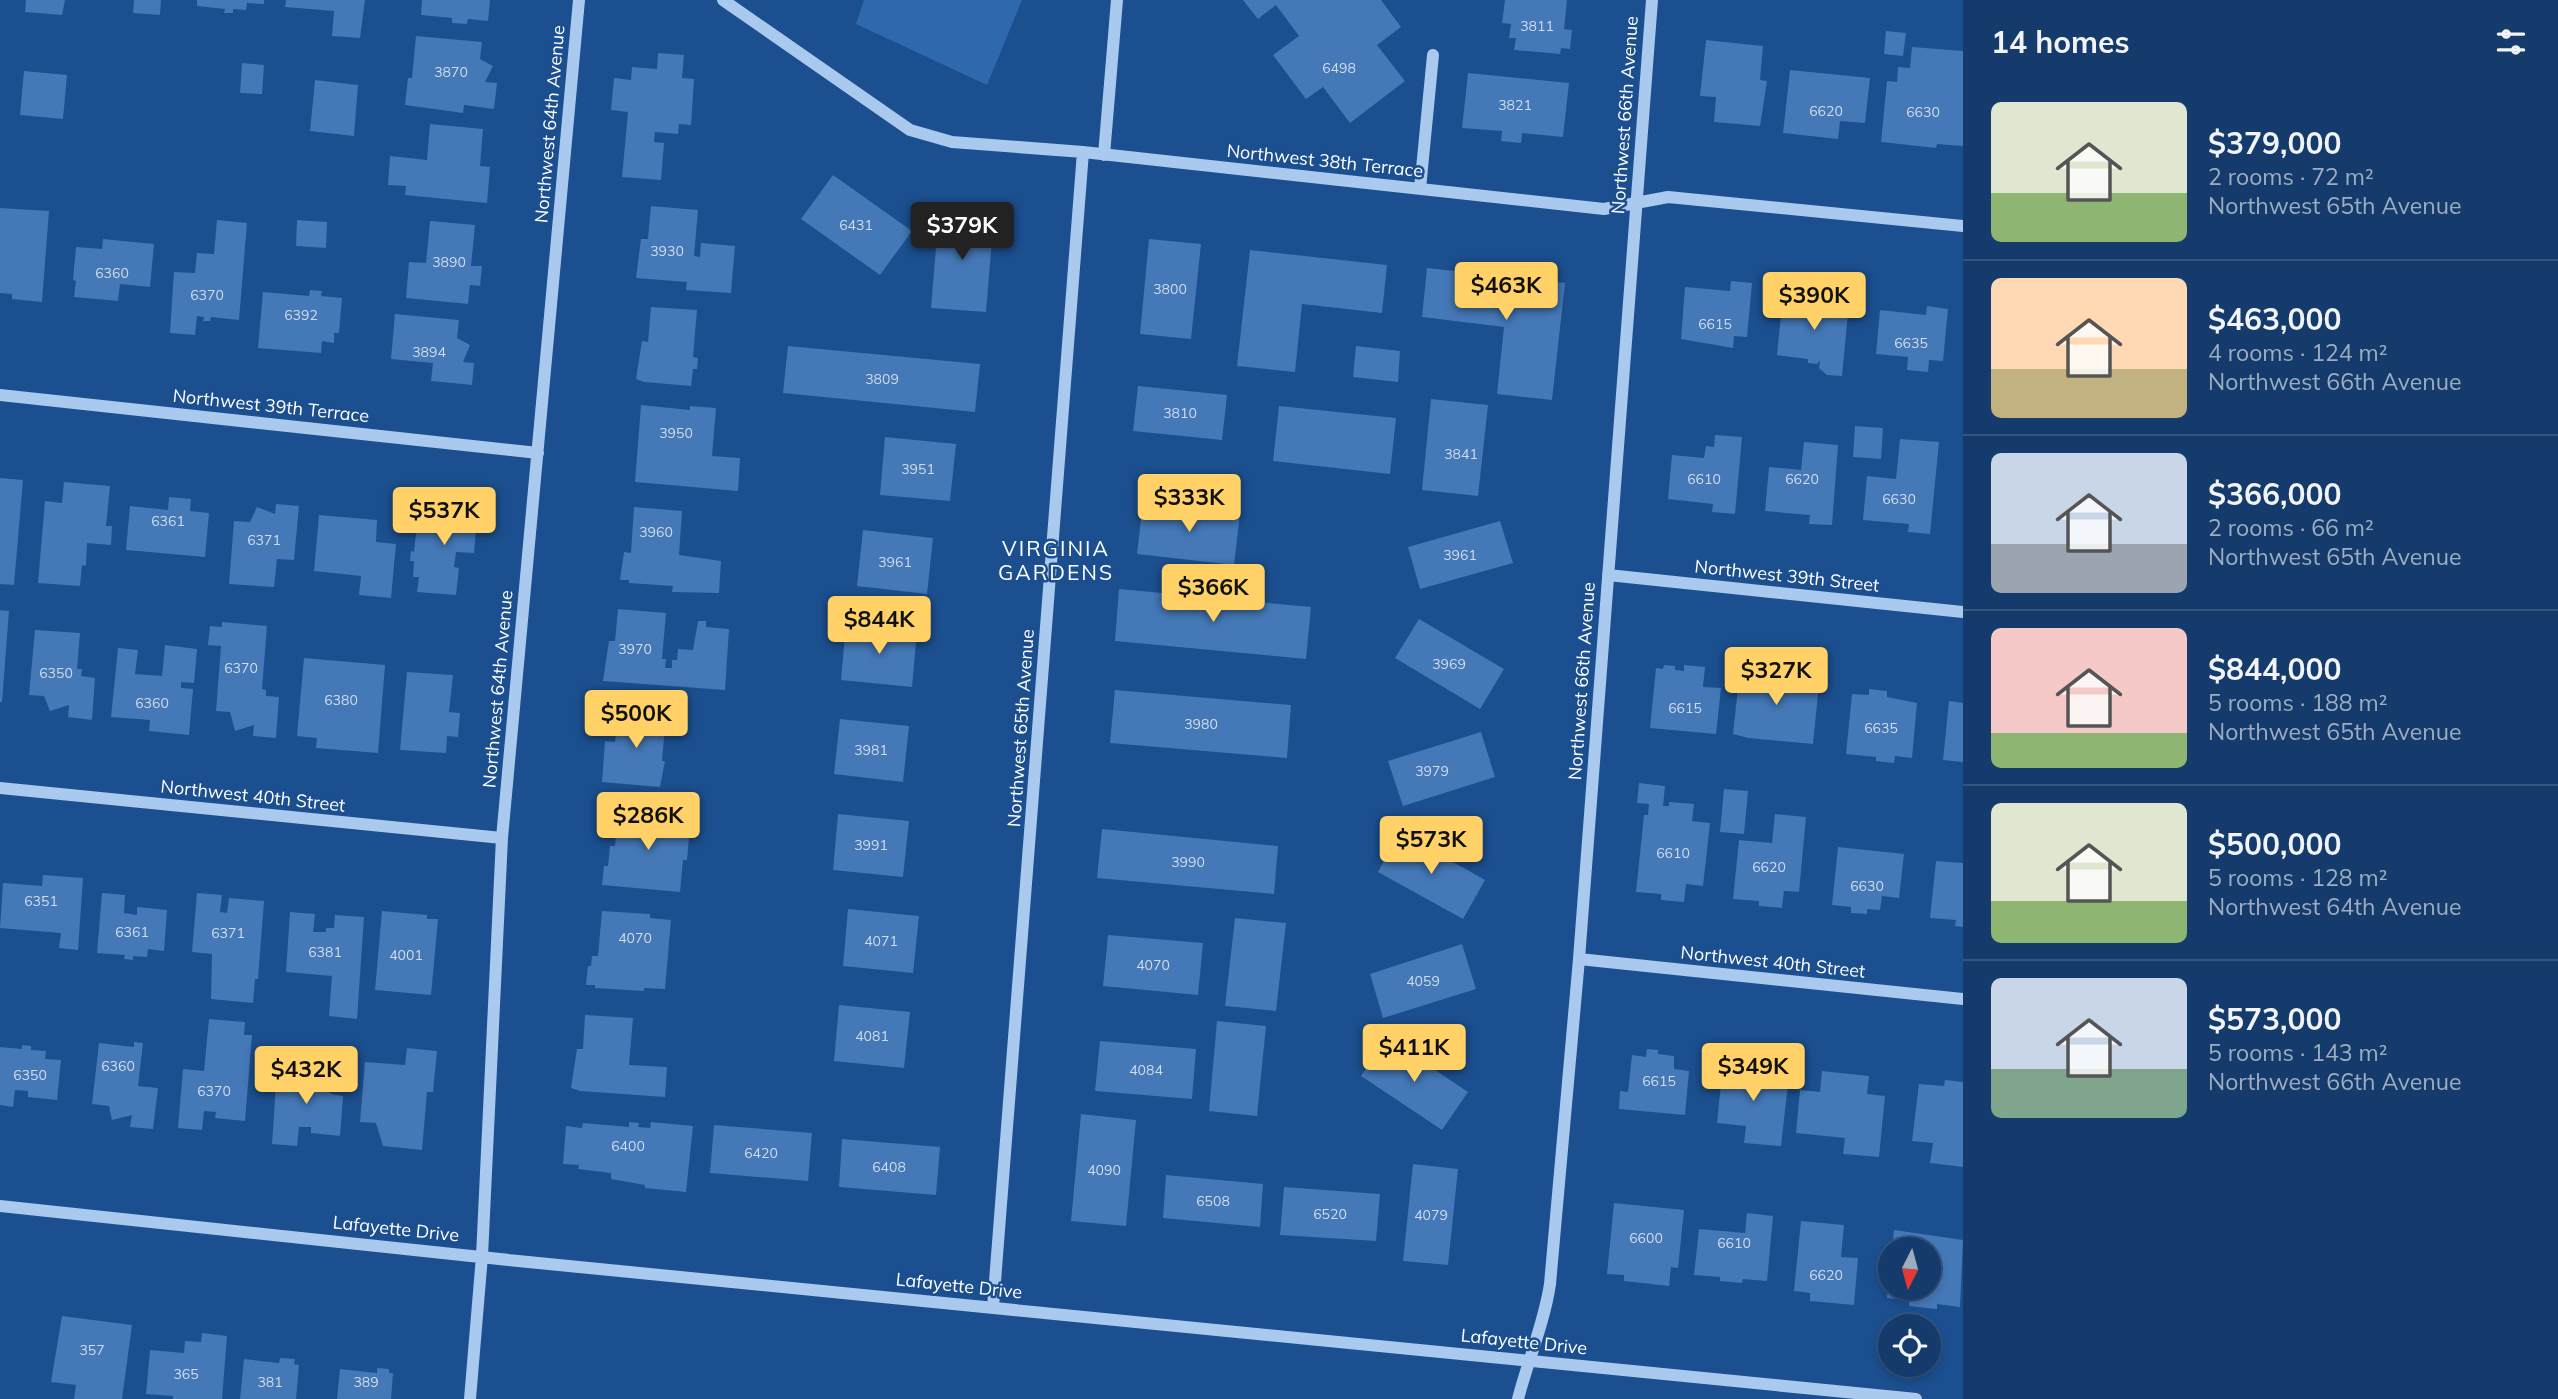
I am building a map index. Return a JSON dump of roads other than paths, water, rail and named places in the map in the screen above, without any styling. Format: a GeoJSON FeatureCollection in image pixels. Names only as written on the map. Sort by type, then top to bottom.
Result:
{"type":"FeatureCollection","features":[{"type":"Feature","properties":{"kind":"street","name":"Northwest 64th Avenue"},"geometry":{"type":"LineString","coordinates":[[470,1399],[482,1256],[502,838],[579,0]]}},
{"type":"Feature","properties":{"kind":"street","name":"Northwest 38th Terrace"},"geometry":{"type":"LineString","coordinates":[[723,0],[910,130],[952,142],[1083,152],[1604,209],[1668,197],[1963,226]]}},
{"type":"Feature","properties":{"kind":"street"},"geometry":{"type":"LineString","coordinates":[[1104,155],[1117,0]]}},
{"type":"Feature","properties":{"kind":"street","name":"Northwest 66th Avenue"},"geometry":{"type":"LineString","coordinates":[[1518,1399],[1528,1360],[1545,1314],[1550,1284],[1579,959],[1652,0]]}},
{"type":"Feature","properties":{"kind":"street"},"geometry":{"type":"LineString","coordinates":[[1420,189],[1433,55]]}},
{"type":"Feature","properties":{"kind":"street","name":"Northwest 65th Avenue"},"geometry":{"type":"LineString","coordinates":[[993,1307],[1083,152]]}},
{"type":"Feature","properties":{"kind":"street","name":"Northwest 39th Terrace"},"geometry":{"type":"LineString","coordinates":[[0,395],[538,453]]}},
{"type":"Feature","properties":{"kind":"street","name":"Northwest 39th Street"},"geometry":{"type":"LineString","coordinates":[[1608,575],[1963,612]]}},
{"type":"Feature","properties":{"kind":"street","name":"Northwest 40th Street"},"geometry":{"type":"LineString","coordinates":[[0,788],[502,838]]}},
{"type":"Feature","properties":{"kind":"street","name":"Northwest 40th Street"},"geometry":{"type":"LineString","coordinates":[[1579,959],[1963,999]]}},
{"type":"Feature","properties":{"kind":"street","name":"Lafayette Drive"},"geometry":{"type":"LineString","coordinates":[[0,1206],[1916,1399]]}},
{"type":"Feature","properties":{"kind":"district","name":"VIRGINIA GARDENS"},"geometry":{"type":"Point","coordinates":[1056,561]}}]}
